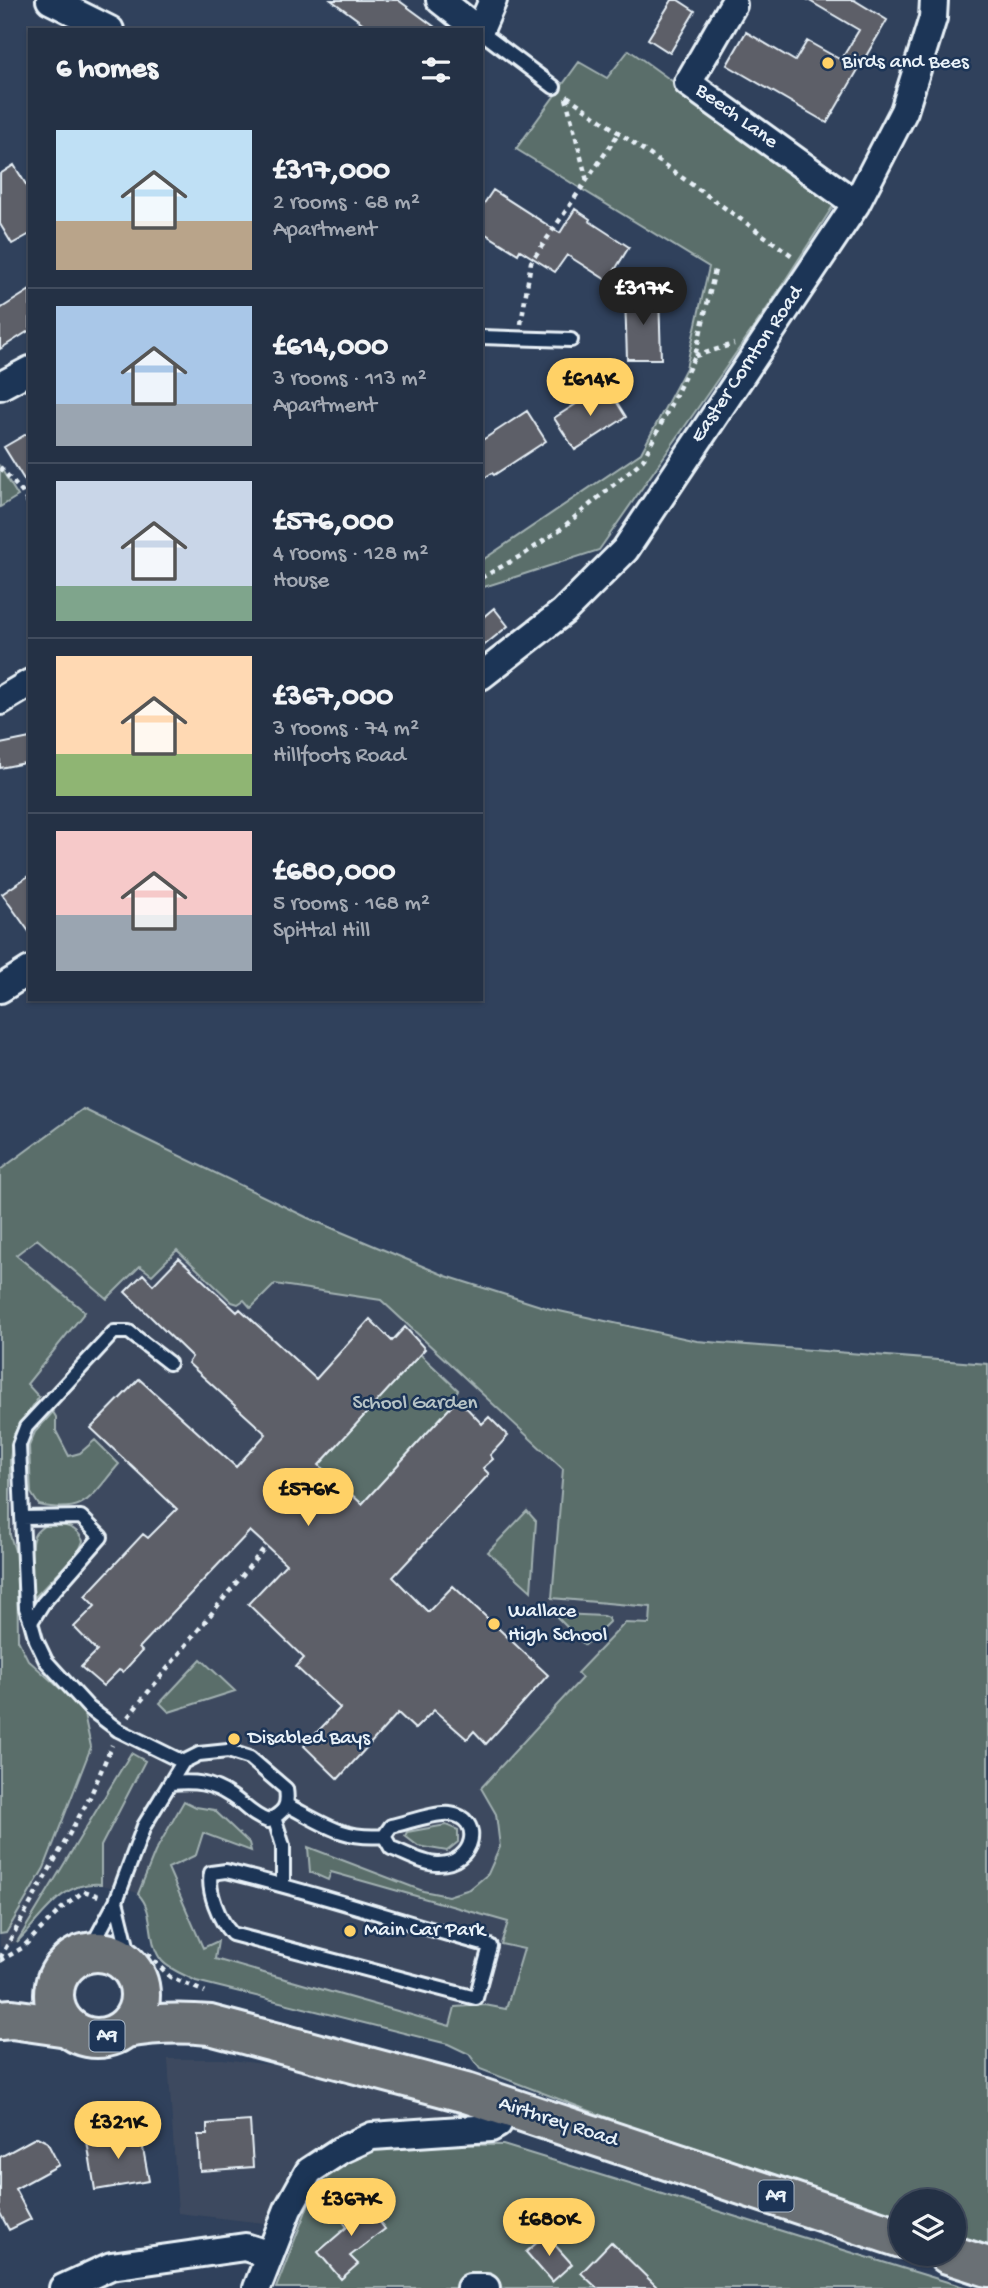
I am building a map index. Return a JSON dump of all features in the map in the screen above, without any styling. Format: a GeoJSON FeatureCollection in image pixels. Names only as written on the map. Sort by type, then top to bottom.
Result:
{"type":"FeatureCollection","features":[{"type":"Feature","properties":{"kind":"main road","name":"A9"},"geometry":{"type":"LineString","coordinates":[[88,1953],[113,1954],[124,1961],[136,1978],[164,2002],[210,2025]]}},
{"type":"Feature","properties":{"kind":"main road"},"geometry":{"type":"LineString","coordinates":[[0,2012],[57,1980],[64,1967],[75,1958],[88,1953]]}},
{"type":"Feature","properties":{"kind":"main road","name":"A9"},"geometry":{"type":"LineString","coordinates":[[0,2020],[12,2019],[68,2027],[90,2037],[114,2035],[125,2028],[138,2009],[136,1978]]}},
{"type":"Feature","properties":{"kind":"main road","name":"A9"},"geometry":{"type":"LineString","coordinates":[[57,1980],[54,1992],[56,2005],[60,2017],[68,2027]]}},
{"type":"Feature","properties":{"kind":"main road","name":"A9"},"geometry":{"type":"LineString","coordinates":[[125,2028],[181,2022],[210,2025]]}},
{"type":"Feature","properties":{"kind":"main road","name":"Airthrey Road"},"geometry":{"type":"LineString","coordinates":[[210,2025],[505,2105],[889,2234]]}},
{"type":"Feature","properties":{"kind":"main road"},"geometry":{"type":"LineString","coordinates":[[966,2260],[988,2267]]}},
{"type":"Feature","properties":{"kind":"street"},"geometry":{"type":"LineString","coordinates":[[50,0],[106,28]]}},
{"type":"Feature","properties":{"kind":"street"},"geometry":{"type":"LineString","coordinates":[[440,0],[476,28]]}},
{"type":"Feature","properties":{"kind":"street"},"geometry":{"type":"LineString","coordinates":[[481,28],[493,0]]}},
{"type":"Feature","properties":{"kind":"street","name":"Easter Cornton Road"},"geometry":{"type":"LineString","coordinates":[[483,674],[563,612],[625,550],[856,204],[904,111],[933,18],[934,0]]}},
{"type":"Feature","properties":{"kind":"street","name":"Beech Lane"},"geometry":{"type":"LineString","coordinates":[[733,5],[688,83],[856,204]]}},
{"type":"Feature","properties":{"kind":"street"},"geometry":{"type":"LineString","coordinates":[[0,386],[28,370]]}},
{"type":"Feature","properties":{"kind":"street"},"geometry":{"type":"LineString","coordinates":[[0,701],[28,684]]}},
{"type":"Feature","properties":{"kind":"street"},"geometry":{"type":"LineString","coordinates":[[0,989],[28,971]]}},
{"type":"Feature","properties":{"kind":"street"},"geometry":{"type":"LineString","coordinates":[[257,2288],[288,2209],[309,2171],[341,2150],[372,2136],[491,2129],[498,2124],[505,2105]]}},
{"type":"Feature","properties":{"kind":"street"},"geometry":{"type":"LineString","coordinates":[[63,2288],[111,2266],[245,2247],[270,2255]]}},
{"type":"Feature","properties":{"kind":"street"},"geometry":{"type":"LineString","coordinates":[[470,2288],[486,2288]]}},
{"type":"Feature","properties":{"kind":"lane"},"geometry":{"type":"LineString","coordinates":[[483,33],[554,87]]}},
{"type":"Feature","properties":{"kind":"lane"},"geometry":{"type":"LineString","coordinates":[[483,337],[570,340]]}},
{"type":"Feature","properties":{"kind":"lane"},"geometry":{"type":"LineString","coordinates":[[170,1363],[129,1332],[114,1332],[26,1427],[19,1445],[26,1608],[46,1661],[89,1708],[118,1730],[183,1762]]}},
{"type":"Feature","properties":{"kind":"lane"},"geometry":{"type":"LineString","coordinates":[[22,1518],[81,1517],[101,1537],[43,1603],[32,1622]]}},
{"type":"Feature","properties":{"kind":"lane"},"geometry":{"type":"LineString","coordinates":[[88,1953],[116,1901],[144,1826],[183,1762],[199,1754],[228,1751],[250,1758],[286,1789],[287,1805],[282,1813],[268,1821],[257,1818],[231,1796],[198,1781],[171,1783]]}},
{"type":"Feature","properties":{"kind":"lane"},"geometry":{"type":"LineString","coordinates":[[287,1805],[345,1835],[368,1838],[384,1836],[391,1826],[449,1813],[462,1817],[470,1826],[471,1841],[466,1854],[453,1862],[435,1864],[391,1848],[384,1836]]}},
{"type":"Feature","properties":{"kind":"lane"},"geometry":{"type":"LineString","coordinates":[[274,1817],[283,1846],[283,1885]]}},
{"type":"Feature","properties":{"kind":"lane"},"geometry":{"type":"LineString","coordinates":[[226,1871],[283,1885],[490,1946],[476,1998],[232,1934],[224,1924],[209,1882],[211,1872],[226,1871]]}},
{"type":"Feature","properties":{"kind":"lane"},"geometry":{"type":"LineString","coordinates":[[116,1901],[136,1978]]}},
{"type":"Feature","properties":{"kind":"path"},"geometry":{"type":"LineString","coordinates":[[587,182],[565,95],[812,270]]}},
{"type":"Feature","properties":{"kind":"path"},"geometry":{"type":"LineString","coordinates":[[519,338],[531,262],[619,133]]}},
{"type":"Feature","properties":{"kind":"path"},"geometry":{"type":"LineString","coordinates":[[483,577],[526,553],[562,528],[643,460],[695,356],[715,270]]}},
{"type":"Feature","properties":{"kind":"path"},"geometry":{"type":"LineString","coordinates":[[0,467],[22,492],[28,504]]}},
{"type":"Feature","properties":{"kind":"shaded area","name":"Wallace High School"},"geometry":{"type":"Polygon","coordinates":[[[83,1109],[308,1218],[446,1276],[550,1309],[697,1341],[950,2189],[889,2189],[889,2197],[470,2036],[395,2032],[196,1981],[163,1962],[155,1949],[147,1907],[141,1896],[135,1892],[97,1884],[74,1886],[55,1899],[17,1942],[0,1947],[0,1170],[83,1109]]]}},
{"type":"Feature","properties":{"kind":"shaded area"},"geometry":{"type":"Polygon","coordinates":[[[168,2059],[222,2059],[297,2068],[428,2099],[503,2145],[967,2288],[252,2288],[265,2223],[178,2213],[168,2059]]]}},
{"type":"Feature","properties":{"kind":"green space"},"geometry":{"type":"Polygon","coordinates":[[[629,50],[837,200],[770,304],[599,550],[483,587],[483,560],[641,453],[686,368],[709,267],[516,149],[579,62],[607,78],[629,50]]]}},
{"type":"Feature","properties":{"kind":"green space"},"geometry":{"type":"Polygon","coordinates":[[[0,467],[18,496],[0,507],[0,467]]]}},
{"type":"Feature","properties":{"kind":"green space"},"geometry":{"type":"Polygon","coordinates":[[[83,1109],[308,1218],[446,1276],[550,1309],[697,1341],[988,1364],[988,2251],[966,2245],[966,2189],[889,2189],[889,2220],[664,2143],[611,2119],[480,2069],[469,2054],[448,2044],[196,1981],[162,1961],[154,1945],[147,1909],[138,1894],[155,1852],[184,1801],[196,1807],[214,1810],[249,1843],[251,1851],[203,1833],[196,1855],[168,1868],[203,1948],[218,1941],[215,1959],[450,2026],[455,2007],[485,2005],[506,2009],[524,1949],[501,1944],[508,1922],[331,1872],[328,1880],[310,1872],[308,1847],[423,1891],[448,1896],[470,1889],[488,1874],[500,1847],[496,1814],[481,1788],[582,1678],[577,1673],[625,1623],[650,1624],[651,1607],[552,1598],[563,1469],[381,1300],[275,1284],[251,1308],[244,1300],[238,1304],[232,1302],[177,1250],[152,1275],[140,1266],[107,1299],[37,1239],[16,1255],[85,1312],[27,1384],[39,1397],[14,1434],[10,1459],[10,1535],[17,1557],[18,1640],[28,1660],[83,1709],[91,1747],[44,1868],[6,1933],[0,1934],[0,1170],[83,1109]]]}},
{"type":"Feature","properties":{"kind":"green space","name":"School Garden"},"geometry":{"type":"Polygon","coordinates":[[[420,1354],[458,1390],[454,1396],[458,1399],[362,1504],[319,1465],[420,1354]]]}},
{"type":"Feature","properties":{"kind":"green space"},"geometry":{"type":"Polygon","coordinates":[[[53,1412],[56,1417],[56,1431],[69,1456],[80,1453],[95,1440],[119,1464],[94,1494],[78,1505],[39,1505],[31,1493],[29,1446],[35,1432],[53,1412]]]}},
{"type":"Feature","properties":{"kind":"green space"},"geometry":{"type":"Polygon","coordinates":[[[527,1511],[536,1521],[531,1591],[488,1552],[527,1511]]]}},
{"type":"Feature","properties":{"kind":"green space"},"geometry":{"type":"Polygon","coordinates":[[[45,1525],[73,1528],[83,1541],[79,1551],[34,1598],[32,1543],[36,1533],[45,1525]]]}},
{"type":"Feature","properties":{"kind":"green space"},"geometry":{"type":"Polygon","coordinates":[[[556,1616],[603,1616],[608,1618],[609,1622],[585,1645],[556,1616]]]}},
{"type":"Feature","properties":{"kind":"green space"},"geometry":{"type":"Polygon","coordinates":[[[201,1659],[235,1691],[169,1712],[160,1703],[201,1659]]]}},
{"type":"Feature","properties":{"kind":"green space"},"geometry":{"type":"Polygon","coordinates":[[[131,1753],[145,1761],[101,1846],[101,1884],[87,1884],[63,1894],[17,1942],[131,1753]]]}},
{"type":"Feature","properties":{"kind":"green space"},"geometry":{"type":"Polygon","coordinates":[[[446,1825],[458,1830],[458,1842],[447,1851],[418,1846],[405,1836],[407,1832],[446,1825]]]}},
{"type":"Feature","properties":{"kind":"green space"},"geometry":{"type":"Polygon","coordinates":[[[370,2143],[503,2145],[967,2288],[276,2288],[315,2188],[349,2156],[370,2143]]]}},
{"type":"Feature","properties":{"kind":"building"},"geometry":{"type":"Polygon","coordinates":[[[331,0],[398,0],[436,28],[369,28],[331,0]]]}},
{"type":"Feature","properties":{"kind":"building"},"geometry":{"type":"Polygon","coordinates":[[[672,0],[678,0],[695,11],[670,53],[648,39],[672,0]]]}},
{"type":"Feature","properties":{"kind":"building","name":"Birds and Bees"},"geometry":{"type":"Polygon","coordinates":[[[808,0],[854,0],[887,20],[827,123],[727,65],[746,32],[795,61],[807,41],[841,60],[859,30],[808,0]]]}},
{"type":"Feature","properties":{"kind":"building"},"geometry":{"type":"Polygon","coordinates":[[[14,165],[28,188],[28,235],[12,244],[0,224],[0,174],[14,165]]]}},
{"type":"Feature","properties":{"kind":"building"},"geometry":{"type":"Polygon","coordinates":[[[493,190],[560,233],[575,209],[629,247],[608,281],[567,255],[555,272],[520,250],[518,254],[483,232],[483,205],[493,190]]]}},
{"type":"Feature","properties":{"kind":"building"},"geometry":{"type":"Polygon","coordinates":[[[28,291],[28,331],[0,349],[0,309],[28,291]]]}},
{"type":"Feature","properties":{"kind":"building"},"geometry":{"type":"Polygon","coordinates":[[[659,295],[661,359],[627,359],[625,296],[659,295]]]}},
{"type":"Feature","properties":{"kind":"building"},"geometry":{"type":"Polygon","coordinates":[[[606,385],[626,417],[575,450],[554,418],[606,385]]]}},
{"type":"Feature","properties":{"kind":"building"},"geometry":{"type":"Polygon","coordinates":[[[527,411],[546,441],[494,475],[492,473],[483,479],[483,440],[527,411]]]}},
{"type":"Feature","properties":{"kind":"building"},"geometry":{"type":"Polygon","coordinates":[[[28,433],[28,486],[4,447],[28,433]]]}},
{"type":"Feature","properties":{"kind":"building"},"geometry":{"type":"Polygon","coordinates":[[[494,608],[508,626],[483,646],[483,617],[494,608]]]}},
{"type":"Feature","properties":{"kind":"building"},"geometry":{"type":"Polygon","coordinates":[[[28,738],[28,762],[0,768],[0,744],[28,738]]]}},
{"type":"Feature","properties":{"kind":"building"},"geometry":{"type":"Polygon","coordinates":[[[28,876],[28,930],[2,894],[28,876]]]}},
{"type":"Feature","properties":{"kind":"building","name":"Wallace High School"},"geometry":{"type":"Polygon","coordinates":[[[179,1258],[237,1312],[240,1309],[316,1379],[370,1319],[392,1341],[405,1327],[425,1349],[319,1465],[362,1504],[458,1399],[482,1424],[489,1417],[508,1436],[490,1455],[493,1459],[483,1468],[489,1474],[393,1577],[428,1612],[453,1586],[548,1675],[486,1744],[474,1731],[467,1739],[434,1710],[415,1729],[398,1713],[338,1779],[304,1746],[340,1708],[296,1667],[304,1658],[248,1604],[286,1564],[250,1531],[139,1648],[142,1651],[123,1672],[119,1670],[103,1686],[81,1667],[97,1651],[74,1627],[95,1606],[85,1596],[143,1534],[148,1538],[177,1509],[91,1428],[139,1379],[236,1467],[266,1434],[188,1363],[192,1357],[125,1292],[143,1274],[153,1285],[179,1258]]]}},
{"type":"Feature","properties":{"kind":"building"},"geometry":{"type":"Polygon","coordinates":[[[250,2121],[253,2167],[200,2171],[198,2135],[207,2135],[207,2124],[250,2121]]]}},
{"type":"Feature","properties":{"kind":"building"},"geometry":{"type":"Polygon","coordinates":[[[140,2132],[149,2181],[95,2190],[87,2141],[140,2132]]]}},
{"type":"Feature","properties":{"kind":"building"},"geometry":{"type":"Polygon","coordinates":[[[37,2137],[47,2142],[59,2165],[15,2189],[31,2219],[9,2230],[0,2213],[0,2157],[37,2137]]]}},
{"type":"Feature","properties":{"kind":"building"},"geometry":{"type":"Polygon","coordinates":[[[362,2199],[385,2229],[350,2256],[358,2264],[341,2279],[318,2252],[347,2227],[339,2216],[362,2199]]]}},
{"type":"Feature","properties":{"kind":"building"},"geometry":{"type":"Polygon","coordinates":[[[546,2235],[572,2264],[552,2282],[526,2252],[546,2235]]]}},
{"type":"Feature","properties":{"kind":"building"},"geometry":{"type":"Polygon","coordinates":[[[611,2242],[658,2288],[597,2288],[581,2273],[611,2242]]]}},
{"type":"Feature","properties":{"kind":"place","name":"Birds and Bees"},"geometry":{"type":"Point","coordinates":[828,63]}},
{"type":"Feature","properties":{"kind":"place","name":"Wallace High School"},"geometry":{"type":"Point","coordinates":[494,1624]}},
{"type":"Feature","properties":{"kind":"place","name":"Disabled Bays"},"geometry":{"type":"Point","coordinates":[234,1739]}},
{"type":"Feature","properties":{"kind":"place","name":"Main Car Park"},"geometry":{"type":"Point","coordinates":[350,1931]}}]}
